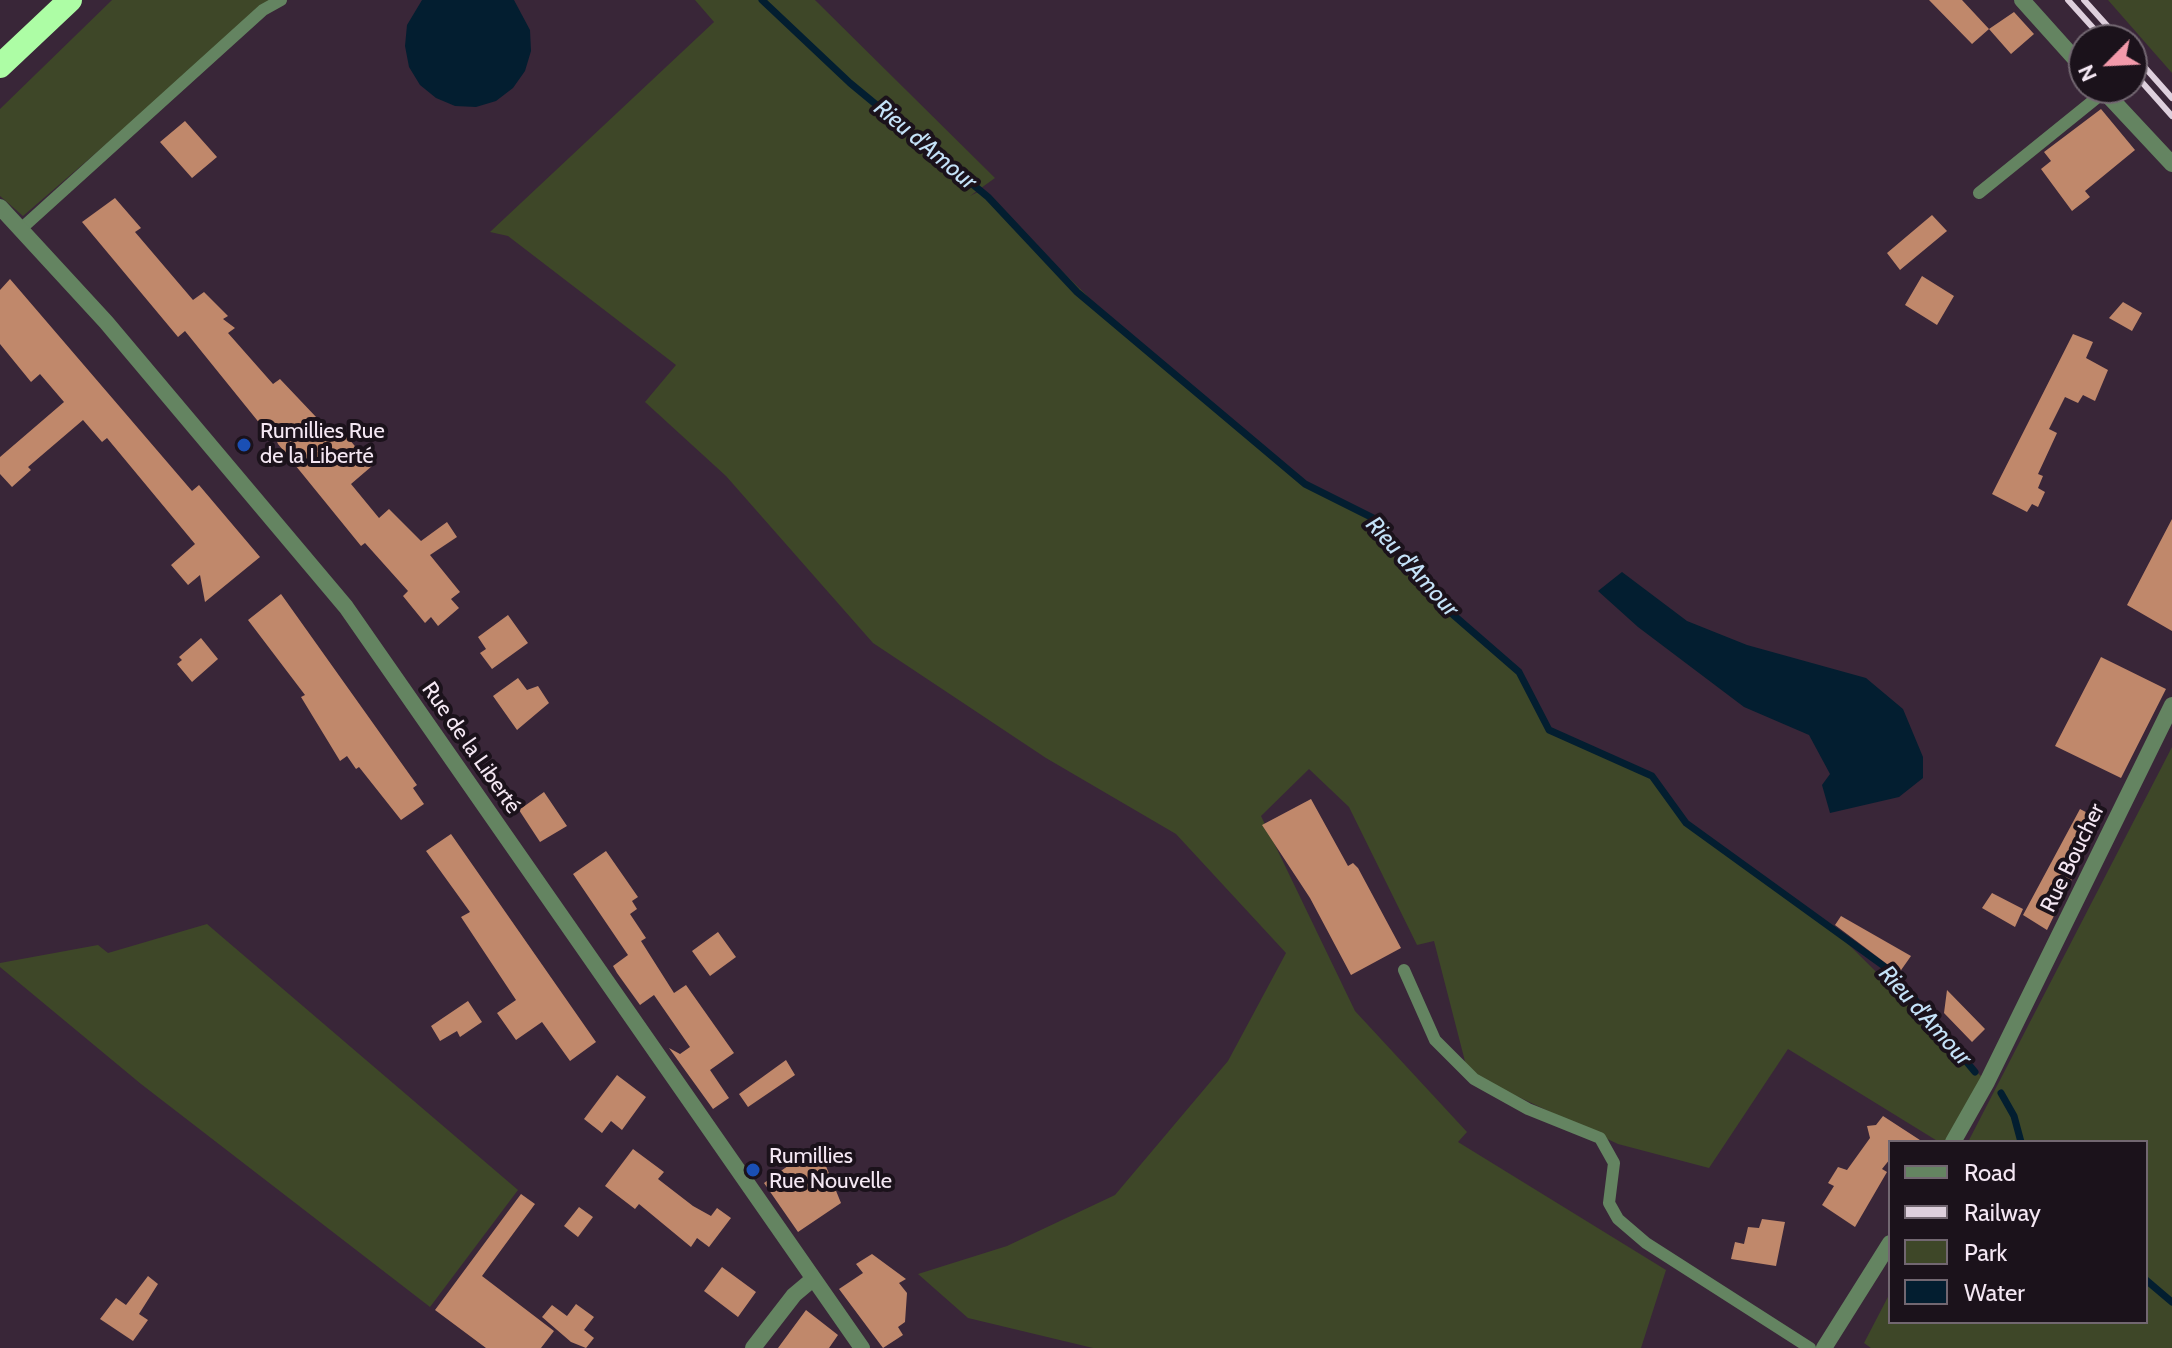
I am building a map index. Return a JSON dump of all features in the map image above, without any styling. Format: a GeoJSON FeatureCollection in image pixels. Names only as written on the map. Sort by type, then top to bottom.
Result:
{"type":"FeatureCollection","features":[{"type":"Feature","properties":{"kind":"highway"},"geometry":{"type":"LineString","coordinates":[[0,66],[70,0]]}},
{"type":"Feature","properties":{"kind":"street"},"geometry":{"type":"LineString","coordinates":[[2022,0],[2068,51]]}},
{"type":"Feature","properties":{"kind":"street"},"geometry":{"type":"LineString","coordinates":[[2115,104],[2172,164]]}},
{"type":"Feature","properties":{"kind":"street","name":"Rue de la Liberté"},"geometry":{"type":"LineString","coordinates":[[0,207],[22,228],[266,509],[346,607],[862,1348]]}},
{"type":"Feature","properties":{"kind":"street","name":"Rue Boucher"},"geometry":{"type":"LineString","coordinates":[[1954,1140],[2013,1030],[2172,705]]}},
{"type":"Feature","properties":{"kind":"street"},"geometry":{"type":"LineString","coordinates":[[1824,1348],[1888,1246]]}},
{"type":"Feature","properties":{"kind":"street"},"geometry":{"type":"LineString","coordinates":[[753,1348],[794,1295],[813,1279]]}},
{"type":"Feature","properties":{"kind":"lane"},"geometry":{"type":"LineString","coordinates":[[22,228],[263,10],[281,0]]}},
{"type":"Feature","properties":{"kind":"lane"},"geometry":{"type":"LineString","coordinates":[[1979,193],[2085,104]]}},
{"type":"Feature","properties":{"kind":"lane"},"geometry":{"type":"LineString","coordinates":[[1404,970],[1435,1040],[1474,1079],[1528,1109],[1600,1138],[1614,1163],[1609,1203],[1618,1219],[1646,1243],[1810,1348]]}},
{"type":"Feature","properties":{"kind":"green space"},"geometry":{"type":"Polygon","coordinates":[[[112,0],[273,0],[23,216],[0,196],[0,109],[112,0]]]}},
{"type":"Feature","properties":{"kind":"green space"},"geometry":{"type":"Polygon","coordinates":[[[695,0],[815,0],[995,178],[970,196],[980,191],[1115,323],[1305,484],[1373,518],[1441,604],[1519,672],[1549,730],[1652,776],[1686,823],[1837,933],[1987,1082],[1947,1140],[1936,1140],[1788,1049],[1709,1168],[1618,1144],[1468,1073],[1434,941],[1417,945],[1349,807],[1309,769],[1261,816],[1355,1011],[1467,1132],[1458,1142],[1666,1270],[1641,1348],[1093,1348],[968,1318],[918,1274],[1007,1246],[1115,1195],[1228,1061],[1286,953],[1176,834],[1046,758],[873,643],[726,476],[645,402],[676,365],[508,236],[490,232],[714,22],[695,0]]]}},
{"type":"Feature","properties":{"kind":"green space"},"geometry":{"type":"Polygon","coordinates":[[[2108,0],[2172,0],[2172,73],[2148,46],[2148,24],[2129,24],[2108,0]]]}},
{"type":"Feature","properties":{"kind":"green space"},"geometry":{"type":"Polygon","coordinates":[[[2172,747],[2172,1348],[1871,1348],[1864,1343],[1888,1297],[1888,1324],[2148,1324],[2148,1140],[1969,1140],[2172,747]]]}},
{"type":"Feature","properties":{"kind":"green space"},"geometry":{"type":"Polygon","coordinates":[[[207,924],[518,1190],[430,1307],[141,1084],[0,967],[0,963],[98,945],[108,953],[207,924]]]}},
{"type":"Feature","properties":{"kind":"water"},"geometry":{"type":"Polygon","coordinates":[[[422,0],[514,0],[530,30],[531,51],[525,71],[513,88],[496,101],[476,107],[455,106],[436,98],[420,85],[409,67],[405,46],[407,25],[422,0]]]}},
{"type":"Feature","properties":{"kind":"water"},"geometry":{"type":"Polygon","coordinates":[[[1622,572],[1687,621],[1747,645],[1866,678],[1903,709],[1923,757],[1923,778],[1899,797],[1830,813],[1822,785],[1830,774],[1809,735],[1744,707],[1638,627],[1598,591],[1622,572]]]}},
{"type":"Feature","properties":{"kind":"building"},"geometry":{"type":"Polygon","coordinates":[[[1929,0],[1962,0],[1989,29],[1972,44],[1929,0]]]}},
{"type":"Feature","properties":{"kind":"building"},"geometry":{"type":"Polygon","coordinates":[[[2014,12],[2034,34],[2011,54],[1989,29],[2014,12]]]}},
{"type":"Feature","properties":{"kind":"building"},"geometry":{"type":"Polygon","coordinates":[[[2101,109],[2135,150],[2085,191],[2090,197],[2072,211],[2041,169],[2051,161],[2044,152],[2101,109]]]}},
{"type":"Feature","properties":{"kind":"building"},"geometry":{"type":"Polygon","coordinates":[[[185,121],[217,157],[192,178],[160,142],[185,121]]]}},
{"type":"Feature","properties":{"kind":"building"},"geometry":{"type":"Polygon","coordinates":[[[115,198],[141,228],[135,232],[193,300],[204,292],[228,316],[223,319],[235,328],[228,333],[273,384],[280,379],[335,437],[342,431],[372,466],[351,484],[379,518],[389,509],[421,541],[447,522],[457,537],[430,555],[460,592],[451,599],[459,608],[438,626],[431,617],[425,623],[403,596],[408,591],[365,543],[361,546],[278,444],[270,426],[265,430],[185,331],[178,337],[82,222],[115,198]]]}},
{"type":"Feature","properties":{"kind":"building"},"geometry":{"type":"Polygon","coordinates":[[[1932,215],[1947,231],[1900,270],[1887,253],[1932,215]]]}},
{"type":"Feature","properties":{"kind":"building"},"geometry":{"type":"Polygon","coordinates":[[[1922,276],[1954,296],[1937,325],[1905,305],[1922,276]]]}},
{"type":"Feature","properties":{"kind":"building"},"geometry":{"type":"Polygon","coordinates":[[[10,279],[192,491],[199,485],[260,557],[205,602],[200,575],[188,585],[171,565],[195,544],[107,438],[102,442],[83,420],[28,467],[31,470],[12,487],[0,474],[0,457],[64,402],[40,374],[31,382],[0,344],[0,290],[10,279]]]}},
{"type":"Feature","properties":{"kind":"building"},"geometry":{"type":"Polygon","coordinates":[[[2123,302],[2142,313],[2132,331],[2109,318],[2123,302]]]}},
{"type":"Feature","properties":{"kind":"building"},"geometry":{"type":"Polygon","coordinates":[[[2073,334],[2093,342],[2086,358],[2108,370],[2095,401],[2083,395],[2078,403],[2065,397],[2049,429],[2057,433],[2038,474],[2043,476],[2038,488],[2045,492],[2038,507],[2032,504],[2027,512],[1992,494],[2073,334]]]}},
{"type":"Feature","properties":{"kind":"building"},"geometry":{"type":"Polygon","coordinates":[[[2172,519],[2172,631],[2127,605],[2172,519]]]}},
{"type":"Feature","properties":{"kind":"building"},"geometry":{"type":"Polygon","coordinates":[[[281,594],[417,785],[413,788],[424,804],[401,820],[359,767],[356,769],[347,756],[340,761],[301,697],[305,695],[248,620],[281,594]]]}},
{"type":"Feature","properties":{"kind":"building"},"geometry":{"type":"Polygon","coordinates":[[[508,615],[528,643],[492,669],[480,653],[486,649],[478,637],[508,615]]]}},
{"type":"Feature","properties":{"kind":"building"},"geometry":{"type":"Polygon","coordinates":[[[201,638],[218,659],[192,682],[177,664],[182,660],[179,657],[201,638]]]}},
{"type":"Feature","properties":{"kind":"building"},"geometry":{"type":"Polygon","coordinates":[[[2101,657],[2166,689],[2121,778],[2055,746],[2101,657]]]}},
{"type":"Feature","properties":{"kind":"building"},"geometry":{"type":"Polygon","coordinates":[[[518,678],[527,690],[538,686],[549,703],[517,730],[493,696],[518,678]]]}},
{"type":"Feature","properties":{"kind":"building"},"geometry":{"type":"Polygon","coordinates":[[[544,792],[567,826],[540,842],[519,810],[544,792]]]}},
{"type":"Feature","properties":{"kind":"building"},"geometry":{"type":"Polygon","coordinates":[[[1311,799],[1348,866],[1353,863],[1358,868],[1401,948],[1351,975],[1310,898],[1262,825],[1311,799]]]}},
{"type":"Feature","properties":{"kind":"building"},"geometry":{"type":"Polygon","coordinates":[[[2080,809],[2101,820],[2047,930],[2023,915],[2080,809]]]}},
{"type":"Feature","properties":{"kind":"building"},"geometry":{"type":"Polygon","coordinates":[[[451,834],[596,1042],[570,1061],[542,1022],[516,1040],[497,1013],[516,1000],[461,917],[470,912],[426,851],[451,834]]]}},
{"type":"Feature","properties":{"kind":"building"},"geometry":{"type":"Polygon","coordinates":[[[606,851],[638,897],[632,901],[637,909],[630,914],[646,938],[641,941],[674,993],[686,985],[734,1053],[710,1070],[729,1098],[713,1109],[669,1048],[680,1054],[690,1047],[654,995],[640,1005],[617,973],[613,966],[628,955],[573,874],[606,851]]]}},
{"type":"Feature","properties":{"kind":"building"},"geometry":{"type":"Polygon","coordinates":[[[1992,893],[2023,909],[2015,927],[1982,908],[1992,893]]]}},
{"type":"Feature","properties":{"kind":"building"},"geometry":{"type":"Polygon","coordinates":[[[1841,916],[1911,956],[1899,973],[1835,925],[1841,916]]]}},
{"type":"Feature","properties":{"kind":"building"},"geometry":{"type":"Polygon","coordinates":[[[718,932],[736,957],[710,976],[692,951],[718,932]]]}},
{"type":"Feature","properties":{"kind":"building"},"geometry":{"type":"Polygon","coordinates":[[[1947,990],[1985,1029],[1972,1042],[1944,1013],[1947,990]]]}},
{"type":"Feature","properties":{"kind":"building"},"geometry":{"type":"Polygon","coordinates":[[[468,1001],[482,1022],[460,1037],[457,1031],[440,1041],[431,1026],[468,1001]]]}},
{"type":"Feature","properties":{"kind":"building"},"geometry":{"type":"Polygon","coordinates":[[[786,1060],[795,1075],[748,1107],[739,1094],[786,1060]]]}},
{"type":"Feature","properties":{"kind":"building"},"geometry":{"type":"Polygon","coordinates":[[[617,1075],[646,1097],[622,1130],[611,1121],[602,1133],[584,1119],[617,1075]]]}},
{"type":"Feature","properties":{"kind":"building"},"geometry":{"type":"Polygon","coordinates":[[[1883,1116],[1920,1140],[1888,1140],[1888,1162],[1882,1169],[1887,1172],[1855,1227],[1822,1205],[1834,1186],[1828,1183],[1838,1167],[1847,1170],[1870,1138],[1867,1126],[1876,1125],[1883,1116]]]}},
{"type":"Feature","properties":{"kind":"building"},"geometry":{"type":"Polygon","coordinates":[[[813,1148],[816,1151],[819,1149],[841,1203],[798,1232],[764,1183],[813,1148]]]}},
{"type":"Feature","properties":{"kind":"building"},"geometry":{"type":"Polygon","coordinates":[[[633,1149],[664,1172],[658,1179],[693,1206],[711,1216],[717,1208],[731,1218],[709,1247],[697,1238],[691,1247],[639,1204],[635,1209],[605,1186],[633,1149]]]}},
{"type":"Feature","properties":{"kind":"building"},"geometry":{"type":"Polygon","coordinates":[[[521,1194],[535,1204],[482,1276],[554,1331],[541,1348],[486,1348],[435,1310],[521,1194]]]}},
{"type":"Feature","properties":{"kind":"building"},"geometry":{"type":"Polygon","coordinates":[[[579,1207],[593,1217],[578,1237],[564,1226],[579,1207]]]}},
{"type":"Feature","properties":{"kind":"building"},"geometry":{"type":"Polygon","coordinates":[[[1762,1219],[1785,1222],[1776,1266],[1731,1259],[1735,1242],[1744,1244],[1748,1227],[1759,1228],[1762,1219]]]}},
{"type":"Feature","properties":{"kind":"building"},"geometry":{"type":"Polygon","coordinates":[[[872,1254],[906,1279],[899,1283],[907,1293],[905,1322],[898,1327],[903,1335],[883,1348],[839,1289],[863,1273],[856,1264],[872,1254]]]}},
{"type":"Feature","properties":{"kind":"building"},"geometry":{"type":"Polygon","coordinates":[[[722,1267],[756,1292],[738,1317],[704,1291],[722,1267]]]}},
{"type":"Feature","properties":{"kind":"building"},"geometry":{"type":"Polygon","coordinates":[[[148,1276],[158,1284],[139,1314],[148,1320],[133,1341],[100,1319],[116,1298],[126,1305],[148,1276]]]}},
{"type":"Feature","properties":{"kind":"building"},"geometry":{"type":"Polygon","coordinates":[[[576,1304],[594,1317],[584,1330],[594,1338],[586,1348],[571,1342],[542,1317],[552,1305],[567,1316],[576,1304]]]}},
{"type":"Feature","properties":{"kind":"building"},"geometry":{"type":"Polygon","coordinates":[[[806,1310],[838,1335],[829,1348],[778,1348],[806,1310]]]}},
{"type":"Feature","properties":{"kind":"waterway","name":"Rieu d'Amour"},"geometry":{"type":"LineString","coordinates":[[762,0],[850,83],[988,197],[1077,292],[1305,484],[1373,518],[1435,599],[1519,672],[1549,730],[1652,776],[1686,823],[1892,972],[1975,1072]]}},
{"type":"Feature","properties":{"kind":"waterway","name":"Rieu d'Amour"},"geometry":{"type":"LineString","coordinates":[[2001,1093],[2014,1116],[2020,1140]]}},
{"type":"Feature","properties":{"kind":"waterway","name":"Rieu d'Amour"},"geometry":{"type":"LineString","coordinates":[[2148,1282],[2172,1302]]}},
{"type":"Feature","properties":{"kind":"railway"},"geometry":{"type":"LineString","coordinates":[[2068,0],[2090,24]]}},
{"type":"Feature","properties":{"kind":"railway"},"geometry":{"type":"LineString","coordinates":[[2084,0],[2106,24]]}},
{"type":"Feature","properties":{"kind":"railway"},"geometry":{"type":"LineString","coordinates":[[2148,71],[2172,98]]}},
{"type":"Feature","properties":{"kind":"railway"},"geometry":{"type":"LineString","coordinates":[[2148,89],[2172,116]]}},
{"type":"Feature","properties":{"kind":"place","name":"Rumillies Rue de la Liberté"},"geometry":{"type":"Point","coordinates":[244,445]}},
{"type":"Feature","properties":{"kind":"place","name":"Rumillies Rue Nouvelle"},"geometry":{"type":"Point","coordinates":[753,1170]}}]}
